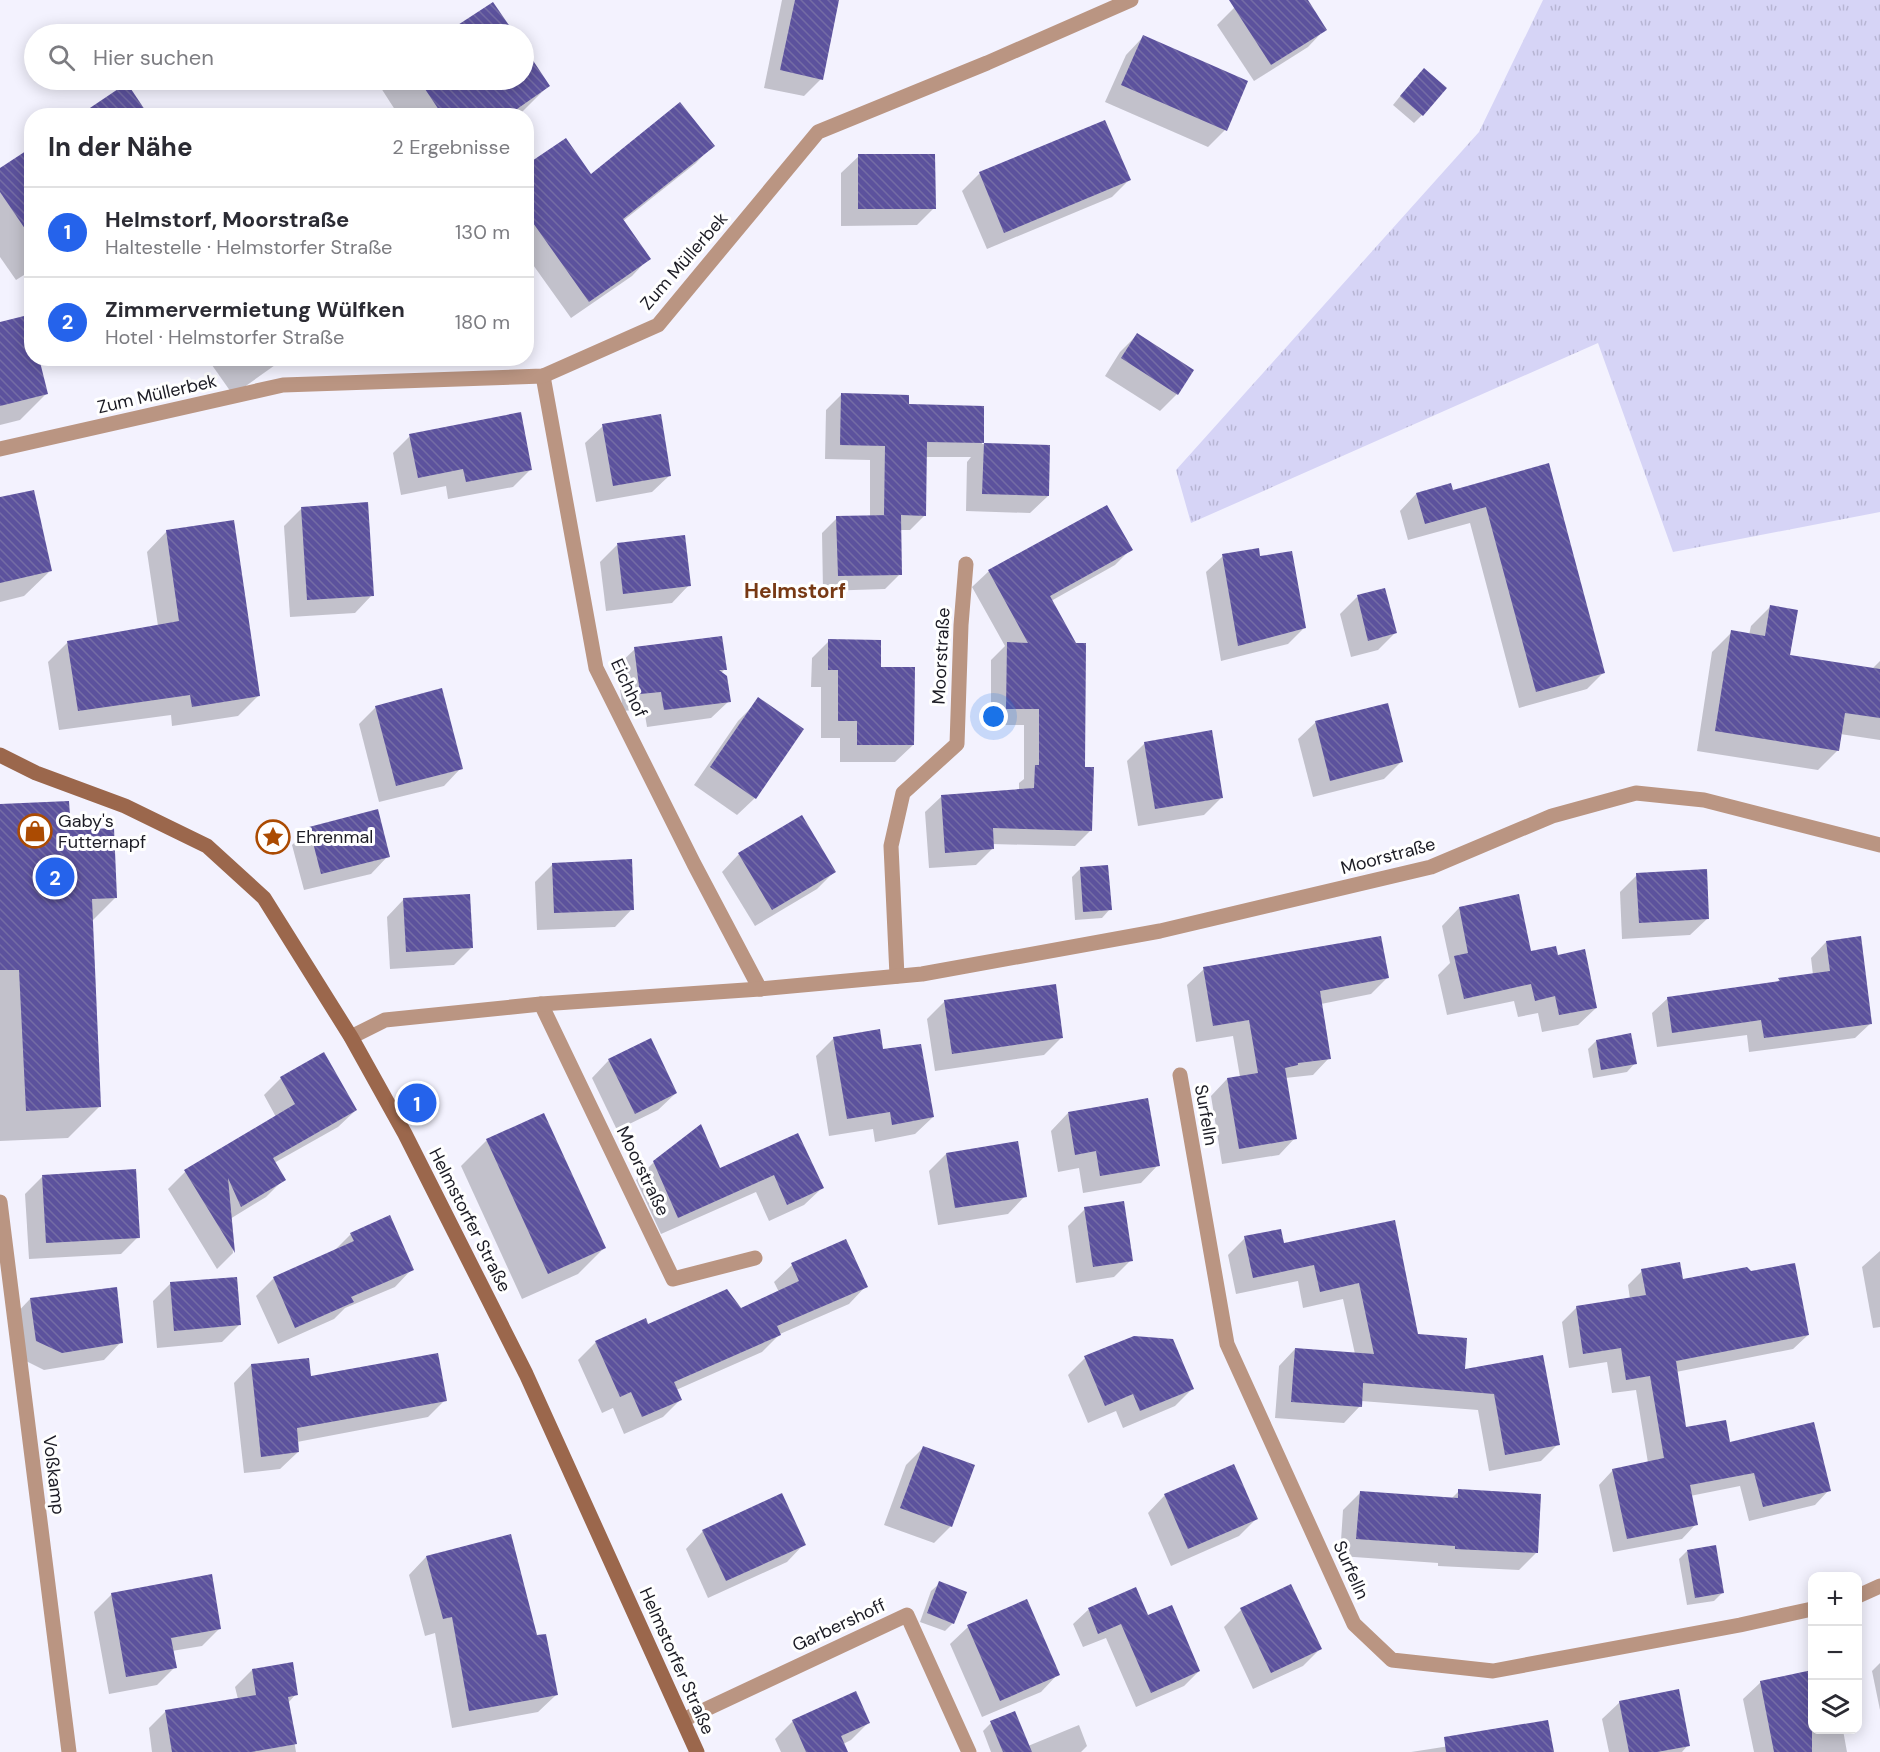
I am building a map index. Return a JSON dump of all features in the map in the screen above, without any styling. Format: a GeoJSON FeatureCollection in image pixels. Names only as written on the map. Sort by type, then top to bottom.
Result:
{"type":"FeatureCollection","features":[{"type":"Feature","properties":{"kind":"main road","name":"Helmstorfer Straße"},"geometry":{"type":"LineString","coordinates":[[0,755],[36,773],[125,806],[207,846],[264,898],[351,1037],[405,1134],[526,1374],[696,1752]]}},
{"type":"Feature","properties":{"kind":"street","name":"Zum Müllerbek"},"geometry":{"type":"LineString","coordinates":[[0,448],[283,385],[543,376],[658,325],[818,132],[987,63],[1131,0]]}},
{"type":"Feature","properties":{"kind":"street","name":"Eichhof"},"geometry":{"type":"LineString","coordinates":[[543,376],[596,668],[694,864],[760,989]]}},
{"type":"Feature","properties":{"kind":"street","name":"Moorstraße"},"geometry":{"type":"LineString","coordinates":[[897,976],[891,846],[903,793],[957,744],[961,625],[966,564]]}},
{"type":"Feature","properties":{"kind":"street","name":"Moorstraße"},"geometry":{"type":"LineString","coordinates":[[351,1037],[385,1020],[541,1004],[760,989],[922,974],[1160,931],[1431,867],[1552,816],[1636,793],[1704,800],[1880,845]]}},
{"type":"Feature","properties":{"kind":"street","name":"Moorstraße"},"geometry":{"type":"LineString","coordinates":[[541,1004],[673,1280],[755,1258]]}},
{"type":"Feature","properties":{"kind":"street","name":"Surfelln"},"geometry":{"type":"LineString","coordinates":[[1179,1075],[1227,1344],[1354,1624],[1392,1660],[1492,1671],[1740,1626],[1808,1610]]}},
{"type":"Feature","properties":{"kind":"street","name":"Voßkamp"},"geometry":{"type":"LineString","coordinates":[[0,1202],[69,1752]]}},
{"type":"Feature","properties":{"kind":"street"},"geometry":{"type":"LineString","coordinates":[[1862,1594],[1880,1586]]}},
{"type":"Feature","properties":{"kind":"street","name":"Garbershoff"},"geometry":{"type":"LineString","coordinates":[[683,1720],[907,1615],[969,1752]]}},
{"type":"Feature","properties":{"kind":"green space"},"geometry":{"type":"Polygon","coordinates":[[[1543,0],[1880,0],[1880,512],[1673,552],[1598,343],[1191,523],[1176,470],[1479,132],[1543,0]]]}},
{"type":"Feature","properties":{"kind":"building"},"geometry":{"type":"Polygon","coordinates":[[[795,0],[839,0],[823,80],[780,70],[795,0]]]}},
{"type":"Feature","properties":{"kind":"building"},"geometry":{"type":"Polygon","coordinates":[[[1229,0],[1308,0],[1327,30],[1271,65],[1229,0]]]}},
{"type":"Feature","properties":{"kind":"building"},"geometry":{"type":"Polygon","coordinates":[[[493,2],[508,24],[459,24],[493,2]]]}},
{"type":"Feature","properties":{"kind":"building"},"geometry":{"type":"Polygon","coordinates":[[[1143,35],[1248,81],[1227,131],[1121,85],[1143,35]]]}},
{"type":"Feature","properties":{"kind":"building"},"geometry":{"type":"Polygon","coordinates":[[[534,62],[550,86],[518,108],[438,108],[426,90],[534,90],[534,62]]]}},
{"type":"Feature","properties":{"kind":"building"},"geometry":{"type":"Polygon","coordinates":[[[1424,68],[1447,88],[1423,116],[1400,96],[1424,68]]]}},
{"type":"Feature","properties":{"kind":"building"},"geometry":{"type":"Polygon","coordinates":[[[117,90],[132,90],[144,108],[90,108],[117,90]]]}},
{"type":"Feature","properties":{"kind":"building"},"geometry":{"type":"Polygon","coordinates":[[[680,102],[715,146],[623,219],[651,259],[589,302],[534,224],[534,160],[566,138],[591,174],[680,102]]]}},
{"type":"Feature","properties":{"kind":"building"},"geometry":{"type":"Polygon","coordinates":[[[1105,120],[1131,180],[1004,233],[979,172],[1105,120]]]}},
{"type":"Feature","properties":{"kind":"building"},"geometry":{"type":"Polygon","coordinates":[[[24,152],[24,227],[0,192],[0,168],[24,152]]]}},
{"type":"Feature","properties":{"kind":"building"},"geometry":{"type":"Polygon","coordinates":[[[858,154],[935,154],[936,209],[858,209],[858,154]]]}},
{"type":"Feature","properties":{"kind":"building"},"geometry":{"type":"Polygon","coordinates":[[[24,316],[24,366],[41,366],[48,394],[0,406],[0,322],[24,316]]]}},
{"type":"Feature","properties":{"kind":"building"},"geometry":{"type":"Polygon","coordinates":[[[1137,333],[1194,370],[1178,395],[1121,358],[1137,333]]]}},
{"type":"Feature","properties":{"kind":"building"},"geometry":{"type":"Polygon","coordinates":[[[841,393],[909,395],[909,404],[984,406],[984,443],[927,442],[926,516],[901,515],[902,575],[838,576],[836,516],[892,515],[884,515],[885,446],[840,445],[841,393]]]}},
{"type":"Feature","properties":{"kind":"building"},"geometry":{"type":"Polygon","coordinates":[[[521,412],[532,470],[466,482],[463,469],[418,478],[409,434],[521,412]]]}},
{"type":"Feature","properties":{"kind":"building"},"geometry":{"type":"Polygon","coordinates":[[[661,414],[671,476],[613,486],[602,424],[661,414]]]}},
{"type":"Feature","properties":{"kind":"building"},"geometry":{"type":"Polygon","coordinates":[[[984,443],[1050,445],[1049,496],[982,494],[984,443]]]}},
{"type":"Feature","properties":{"kind":"building"},"geometry":{"type":"Polygon","coordinates":[[[1549,463],[1605,673],[1536,692],[1486,507],[1425,524],[1416,493],[1451,483],[1453,490],[1549,463]]]}},
{"type":"Feature","properties":{"kind":"building"},"geometry":{"type":"Polygon","coordinates":[[[34,490],[52,571],[0,583],[0,497],[34,490]]]}},
{"type":"Feature","properties":{"kind":"building"},"geometry":{"type":"Polygon","coordinates":[[[368,502],[374,596],[307,600],[301,507],[368,502]]]}},
{"type":"Feature","properties":{"kind":"building"},"geometry":{"type":"Polygon","coordinates":[[[1107,505],[1133,550],[1050,596],[1076,643],[1086,643],[1085,767],[1094,767],[1092,831],[993,828],[994,849],[945,853],[941,795],[1034,788],[1035,765],[1039,765],[1039,709],[1006,709],[1007,642],[1028,643],[988,570],[1107,505]]]}},
{"type":"Feature","properties":{"kind":"building"},"geometry":{"type":"Polygon","coordinates":[[[234,520],[260,696],[192,707],[190,695],[78,711],[67,641],[179,621],[166,530],[234,520]]]}},
{"type":"Feature","properties":{"kind":"building"},"geometry":{"type":"Polygon","coordinates":[[[685,535],[691,586],[623,594],[617,543],[685,535]]]}},
{"type":"Feature","properties":{"kind":"building"},"geometry":{"type":"Polygon","coordinates":[[[1259,548],[1260,556],[1292,551],[1306,628],[1238,646],[1222,554],[1259,548]]]}},
{"type":"Feature","properties":{"kind":"building"},"geometry":{"type":"Polygon","coordinates":[[[1385,588],[1397,633],[1368,641],[1357,595],[1385,588]]]}},
{"type":"Feature","properties":{"kind":"building"},"geometry":{"type":"Polygon","coordinates":[[[1770,605],[1798,610],[1790,655],[1880,669],[1880,718],[1845,713],[1839,751],[1715,731],[1731,630],[1765,636],[1770,605]]]}},
{"type":"Feature","properties":{"kind":"building"},"geometry":{"type":"Polygon","coordinates":[[[722,636],[727,670],[719,670],[727,676],[731,702],[664,710],[661,692],[640,694],[634,647],[722,636]]]}},
{"type":"Feature","properties":{"kind":"building"},"geometry":{"type":"Polygon","coordinates":[[[828,639],[881,640],[881,667],[915,667],[914,745],[857,745],[857,721],[838,721],[838,670],[828,670],[828,639]]]}},
{"type":"Feature","properties":{"kind":"building"},"geometry":{"type":"Polygon","coordinates":[[[442,688],[463,769],[396,786],[375,706],[442,688]]]}},
{"type":"Feature","properties":{"kind":"building"},"geometry":{"type":"Polygon","coordinates":[[[758,697],[804,729],[756,799],[710,767],[758,697]]]}},
{"type":"Feature","properties":{"kind":"building"},"geometry":{"type":"Polygon","coordinates":[[[1388,703],[1403,762],[1330,781],[1315,721],[1388,703]]]}},
{"type":"Feature","properties":{"kind":"building"},"geometry":{"type":"Polygon","coordinates":[[[1212,730],[1223,798],[1155,809],[1144,742],[1212,730]]]}},
{"type":"Feature","properties":{"kind":"building"},"geometry":{"type":"Polygon","coordinates":[[[69,801],[71,830],[114,828],[117,898],[92,899],[101,1107],[26,1111],[19,970],[0,970],[0,804],[69,801]]]}},
{"type":"Feature","properties":{"kind":"building"},"geometry":{"type":"Polygon","coordinates":[[[378,809],[390,857],[321,874],[309,827],[378,809]]]}},
{"type":"Feature","properties":{"kind":"building"},"geometry":{"type":"Polygon","coordinates":[[[802,815],[836,872],[772,910],[738,853],[802,815]]]}},
{"type":"Feature","properties":{"kind":"building"},"geometry":{"type":"Polygon","coordinates":[[[632,859],[634,910],[554,913],[552,863],[632,859]]]}},
{"type":"Feature","properties":{"kind":"building"},"geometry":{"type":"Polygon","coordinates":[[[1108,865],[1112,910],[1083,912],[1080,867],[1108,865]]]}},
{"type":"Feature","properties":{"kind":"building"},"geometry":{"type":"Polygon","coordinates":[[[1707,869],[1709,919],[1639,923],[1636,873],[1707,869]]]}},
{"type":"Feature","properties":{"kind":"building"},"geometry":{"type":"Polygon","coordinates":[[[470,894],[473,948],[406,952],[403,898],[470,894]]]}},
{"type":"Feature","properties":{"kind":"building"},"geometry":{"type":"Polygon","coordinates":[[[1519,894],[1531,951],[1556,946],[1558,955],[1585,949],[1597,1008],[1559,1015],[1555,996],[1535,1001],[1531,984],[1464,999],[1454,956],[1468,953],[1459,907],[1519,894]]]}},
{"type":"Feature","properties":{"kind":"building"},"geometry":{"type":"Polygon","coordinates":[[[1381,936],[1389,978],[1320,991],[1331,1059],[1298,1063],[1298,1065],[1285,1068],[1297,1139],[1239,1149],[1227,1078],[1258,1073],[1249,1020],[1213,1026],[1203,967],[1381,936]]]}},
{"type":"Feature","properties":{"kind":"building"},"geometry":{"type":"Polygon","coordinates":[[[1861,936],[1872,1024],[1764,1038],[1761,1020],[1672,1033],[1667,997],[1780,981],[1778,978],[1830,971],[1826,941],[1861,936]]]}},
{"type":"Feature","properties":{"kind":"building"},"geometry":{"type":"Polygon","coordinates":[[[1056,984],[1063,1038],[952,1054],[944,1000],[1056,984]]]}},
{"type":"Feature","properties":{"kind":"building"},"geometry":{"type":"Polygon","coordinates":[[[880,1029],[883,1049],[921,1044],[934,1117],[892,1125],[890,1112],[847,1119],[833,1037],[880,1029]]]}},
{"type":"Feature","properties":{"kind":"building"},"geometry":{"type":"Polygon","coordinates":[[[1631,1033],[1637,1064],[1601,1070],[1596,1040],[1631,1033]]]}},
{"type":"Feature","properties":{"kind":"building"},"geometry":{"type":"Polygon","coordinates":[[[651,1038],[677,1093],[635,1114],[608,1059],[651,1038]]]}},
{"type":"Feature","properties":{"kind":"building"},"geometry":{"type":"Polygon","coordinates":[[[324,1052],[357,1110],[273,1158],[286,1180],[241,1207],[228,1178],[235,1253],[184,1170],[295,1104],[280,1077],[324,1052]]]}},
{"type":"Feature","properties":{"kind":"building"},"geometry":{"type":"Polygon","coordinates":[[[1148,1098],[1160,1166],[1100,1176],[1096,1151],[1075,1155],[1068,1112],[1148,1098]]]}},
{"type":"Feature","properties":{"kind":"building"},"geometry":{"type":"Polygon","coordinates":[[[544,1113],[606,1248],[548,1274],[486,1139],[544,1113]]]}},
{"type":"Feature","properties":{"kind":"building"},"geometry":{"type":"Polygon","coordinates":[[[701,1124],[720,1168],[798,1133],[824,1188],[787,1205],[774,1175],[678,1218],[653,1161],[701,1124]]]}},
{"type":"Feature","properties":{"kind":"building"},"geometry":{"type":"Polygon","coordinates":[[[1018,1141],[1027,1197],[955,1208],[946,1153],[1018,1141]]]}},
{"type":"Feature","properties":{"kind":"building"},"geometry":{"type":"Polygon","coordinates":[[[136,1169],[140,1238],[46,1243],[42,1175],[136,1169]]]}},
{"type":"Feature","properties":{"kind":"building"},"geometry":{"type":"Polygon","coordinates":[[[1124,1201],[1133,1261],[1093,1267],[1084,1207],[1124,1201]]]}},
{"type":"Feature","properties":{"kind":"building"},"geometry":{"type":"Polygon","coordinates":[[[390,1215],[414,1270],[351,1297],[354,1302],[295,1328],[273,1277],[354,1241],[350,1233],[390,1215]]]}},
{"type":"Feature","properties":{"kind":"building"},"geometry":{"type":"Polygon","coordinates":[[[1395,1220],[1418,1334],[1467,1338],[1465,1369],[1543,1355],[1560,1445],[1505,1455],[1494,1394],[1363,1383],[1362,1407],[1291,1402],[1295,1348],[1374,1354],[1359,1283],[1320,1292],[1314,1265],[1253,1278],[1244,1236],[1281,1229],[1284,1243],[1395,1220]]]}},
{"type":"Feature","properties":{"kind":"building"},"geometry":{"type":"Polygon","coordinates":[[[846,1239],[868,1287],[777,1326],[781,1335],[674,1382],[682,1400],[642,1417],[631,1392],[620,1397],[595,1341],[646,1318],[648,1324],[727,1289],[741,1308],[799,1281],[791,1263],[846,1239]]]}},
{"type":"Feature","properties":{"kind":"building"},"geometry":{"type":"Polygon","coordinates":[[[1680,1262],[1683,1279],[1747,1267],[1751,1271],[1795,1263],[1809,1335],[1676,1361],[1686,1427],[1726,1420],[1730,1442],[1814,1422],[1831,1491],[1763,1507],[1754,1473],[1690,1485],[1698,1525],[1627,1539],[1612,1469],[1664,1458],[1650,1376],[1626,1380],[1621,1348],[1583,1354],[1576,1306],[1646,1295],[1641,1269],[1680,1262]]]}},
{"type":"Feature","properties":{"kind":"building"},"geometry":{"type":"Polygon","coordinates":[[[237,1277],[241,1325],[174,1331],[170,1282],[237,1277]]]}},
{"type":"Feature","properties":{"kind":"building"},"geometry":{"type":"Polygon","coordinates":[[[117,1287],[123,1343],[62,1353],[36,1341],[30,1298],[117,1287]]]}},
{"type":"Feature","properties":{"kind":"building"},"geometry":{"type":"Polygon","coordinates":[[[1134,1336],[1173,1339],[1194,1389],[1140,1411],[1133,1394],[1105,1406],[1084,1356],[1134,1336]]]}},
{"type":"Feature","properties":{"kind":"building"},"geometry":{"type":"Polygon","coordinates":[[[438,1353],[447,1401],[297,1428],[299,1452],[261,1457],[251,1364],[309,1358],[311,1376],[438,1353]]]}},
{"type":"Feature","properties":{"kind":"building"},"geometry":{"type":"Polygon","coordinates":[[[923,1446],[975,1465],[952,1527],[900,1508],[923,1446]]]}},
{"type":"Feature","properties":{"kind":"building"},"geometry":{"type":"Polygon","coordinates":[[[1234,1464],[1258,1519],[1188,1549],[1164,1494],[1234,1464]]]}},
{"type":"Feature","properties":{"kind":"building"},"geometry":{"type":"Polygon","coordinates":[[[1458,1489],[1541,1494],[1538,1553],[1455,1549],[1455,1546],[1356,1539],[1360,1491],[1458,1498],[1458,1489]]]}},
{"type":"Feature","properties":{"kind":"building"},"geometry":{"type":"Polygon","coordinates":[[[782,1493],[806,1545],[726,1581],[702,1530],[782,1493]]]}},
{"type":"Feature","properties":{"kind":"building"},"geometry":{"type":"Polygon","coordinates":[[[511,1534],[537,1635],[546,1634],[558,1695],[469,1711],[452,1617],[443,1619],[426,1556],[511,1534]]]}},
{"type":"Feature","properties":{"kind":"building"},"geometry":{"type":"Polygon","coordinates":[[[1716,1545],[1724,1593],[1695,1598],[1687,1550],[1716,1545]]]}},
{"type":"Feature","properties":{"kind":"building"},"geometry":{"type":"Polygon","coordinates":[[[212,1574],[221,1629],[171,1638],[177,1668],[126,1677],[111,1593],[212,1574]]]}},
{"type":"Feature","properties":{"kind":"building"},"geometry":{"type":"Polygon","coordinates":[[[939,1581],[967,1592],[954,1624],[927,1613],[939,1581]]]}},
{"type":"Feature","properties":{"kind":"building"},"geometry":{"type":"Polygon","coordinates":[[[1291,1584],[1322,1649],[1271,1673],[1240,1608],[1291,1584]]]}},
{"type":"Feature","properties":{"kind":"building"},"geometry":{"type":"Polygon","coordinates":[[[1136,1587],[1148,1615],[1172,1605],[1200,1671],[1151,1693],[1121,1624],[1098,1634],[1088,1608],[1136,1587]]]}},
{"type":"Feature","properties":{"kind":"building"},"geometry":{"type":"Polygon","coordinates":[[[1027,1599],[1060,1675],[1000,1701],[967,1625],[1027,1599]]]}},
{"type":"Feature","properties":{"kind":"building"},"geometry":{"type":"Polygon","coordinates":[[[293,1662],[298,1695],[288,1697],[297,1744],[251,1752],[172,1752],[165,1710],[256,1695],[252,1669],[293,1662]]]}},
{"type":"Feature","properties":{"kind":"building"},"geometry":{"type":"Polygon","coordinates":[[[1808,1671],[1808,1734],[1812,1734],[1812,1752],[1774,1752],[1760,1681],[1808,1671]]]}},
{"type":"Feature","properties":{"kind":"building"},"geometry":{"type":"Polygon","coordinates":[[[1679,1689],[1690,1746],[1657,1752],[1629,1752],[1619,1701],[1679,1689]]]}},
{"type":"Feature","properties":{"kind":"building"},"geometry":{"type":"Polygon","coordinates":[[[856,1691],[870,1723],[841,1736],[848,1752],[806,1752],[792,1720],[856,1691]]]}},
{"type":"Feature","properties":{"kind":"building"},"geometry":{"type":"Polygon","coordinates":[[[1015,1711],[1032,1752],[1003,1752],[990,1721],[1015,1711]]]}},
{"type":"Feature","properties":{"kind":"building"},"geometry":{"type":"Polygon","coordinates":[[[1548,1720],[1554,1752],[1446,1752],[1444,1737],[1548,1720]]]}},
{"type":"Feature","properties":{"kind":"place","name":"Gaby's Futternapf"},"geometry":{"type":"Point","coordinates":[35,831]}},
{"type":"Feature","properties":{"kind":"place","name":"Ehrenmal"},"geometry":{"type":"Point","coordinates":[273,837]}},
{"type":"Feature","properties":{"kind":"place","name":"Zimmervermietung Wülfken"},"geometry":{"type":"Point","coordinates":[55,877]}},
{"type":"Feature","properties":{"kind":"place","name":"Helmstorf, Moorstraße"},"geometry":{"type":"Point","coordinates":[417,1103]}},
{"type":"Feature","properties":{"kind":"district","name":"Helmstorf"},"geometry":{"type":"Point","coordinates":[795,591]}}]}
